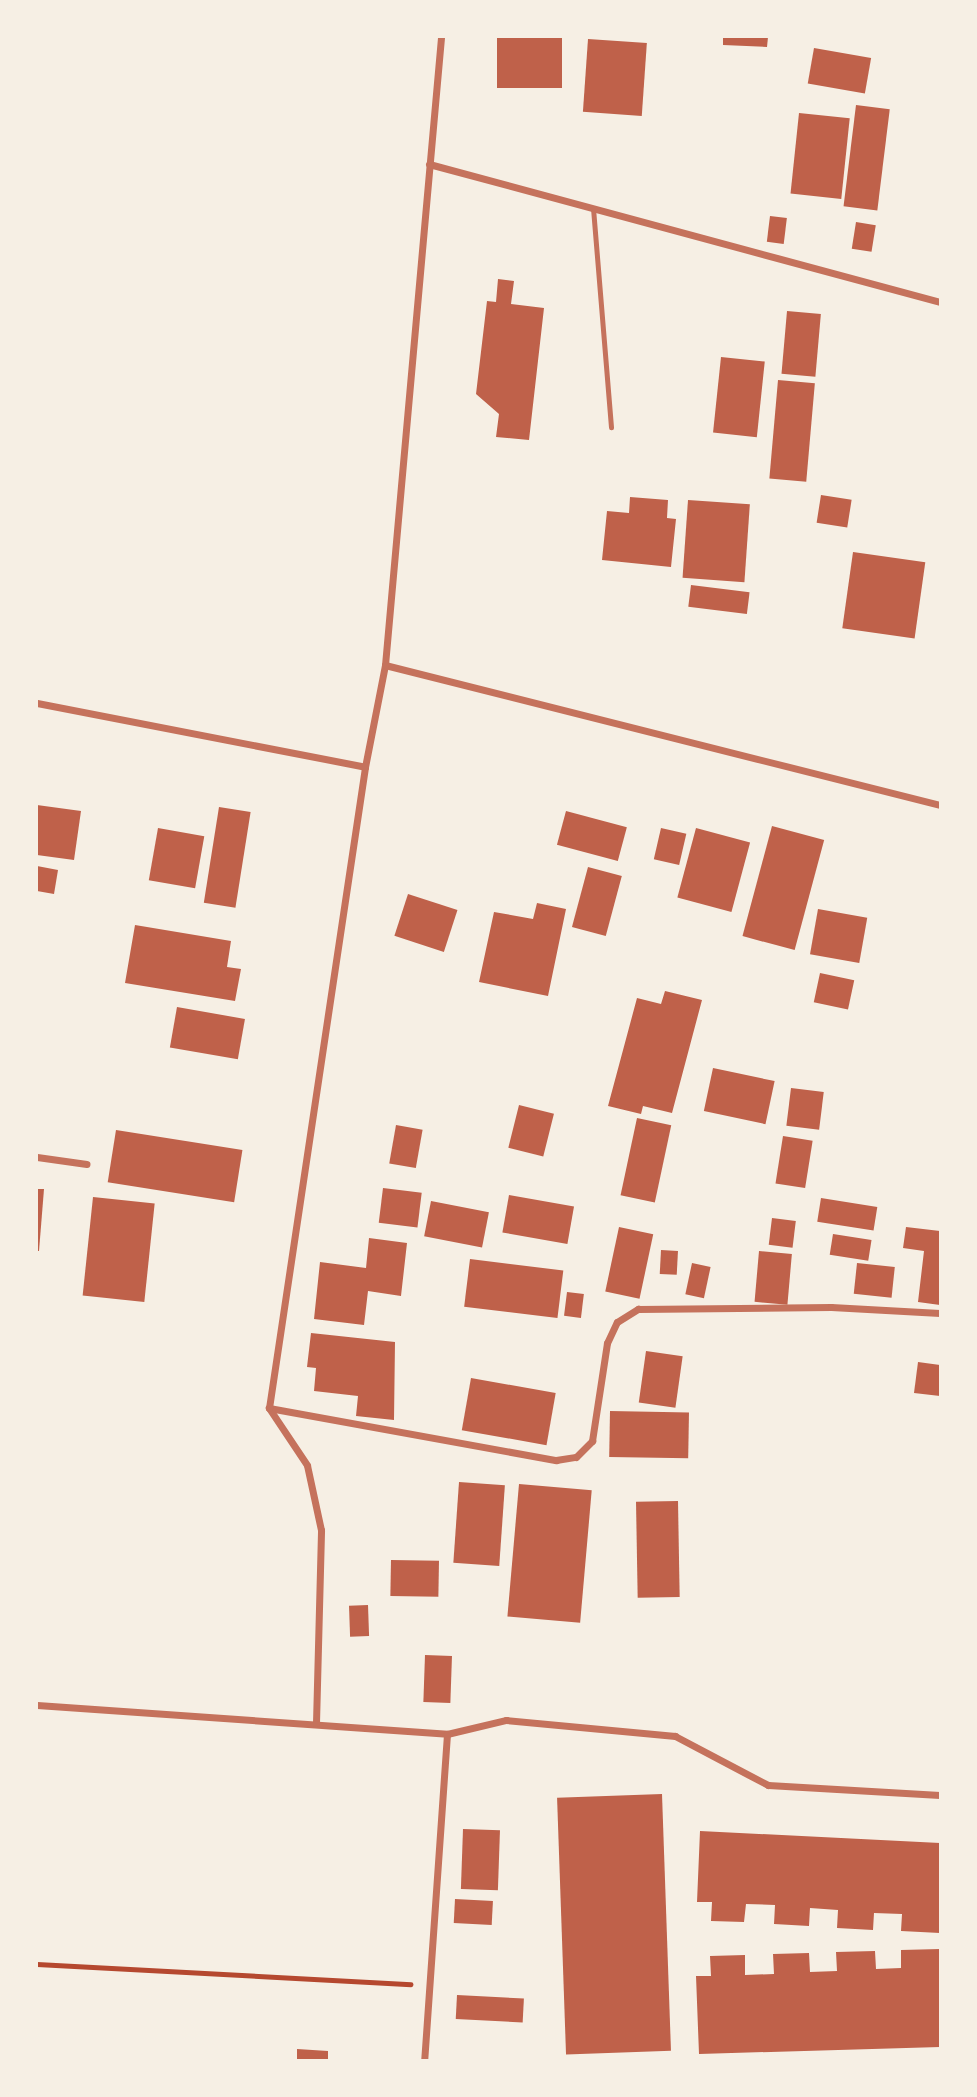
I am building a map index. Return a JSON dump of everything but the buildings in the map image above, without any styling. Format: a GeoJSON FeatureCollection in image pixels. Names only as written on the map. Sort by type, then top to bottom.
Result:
{"type":"FeatureCollection","features":[{"type":"Feature","properties":{"kind":"street"},"geometry":{"type":"LineString","coordinates":[[316,1723],[321,1530],[307,1465],[269,1408],[365,767],[385,665],[441,37]]}},
{"type":"Feature","properties":{"kind":"street"},"geometry":{"type":"LineString","coordinates":[[429,164],[940,302]]}},
{"type":"Feature","properties":{"kind":"street"},"geometry":{"type":"LineString","coordinates":[[385,665],[940,805]]}},
{"type":"Feature","properties":{"kind":"street"},"geometry":{"type":"LineString","coordinates":[[37,703],[365,767]]}},
{"type":"Feature","properties":{"kind":"street"},"geometry":{"type":"LineString","coordinates":[[37,1157],[87,1164]]}},
{"type":"Feature","properties":{"kind":"street"},"geometry":{"type":"LineString","coordinates":[[269,1408],[556,1461],[576,1457],[592,1441],[607,1343],[617,1322],[638,1309],[831,1307],[940,1313]]}},
{"type":"Feature","properties":{"kind":"street"},"geometry":{"type":"LineString","coordinates":[[37,1705],[447,1734],[506,1720],[675,1736],[768,1784],[940,1795]]}},
{"type":"Feature","properties":{"kind":"street"},"geometry":{"type":"LineString","coordinates":[[424,2060],[447,1734]]}},
{"type":"Feature","properties":{"kind":"lane"},"geometry":{"type":"LineString","coordinates":[[593,208],[611,427]]}},
{"type":"Feature","properties":{"kind":"path"},"geometry":{"type":"LineString","coordinates":[[37,1964],[429,1985]]}}]}
